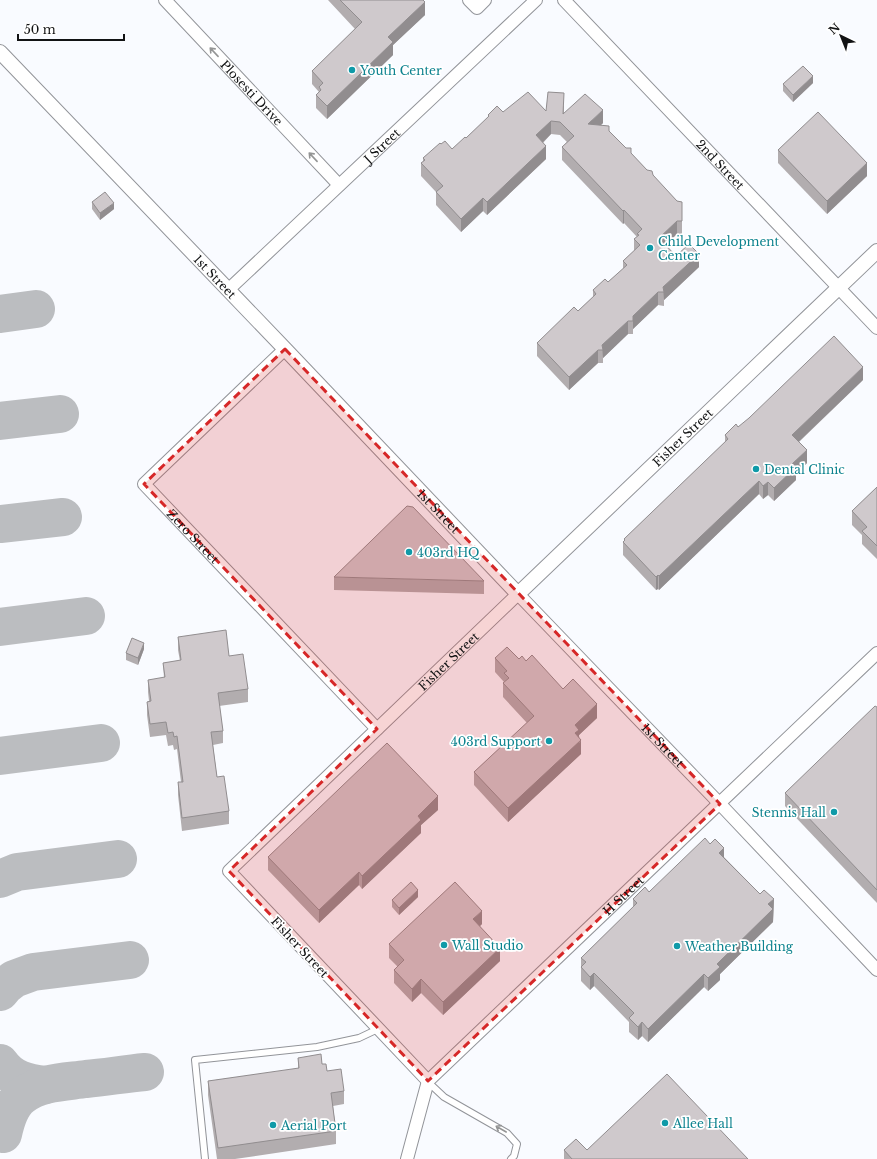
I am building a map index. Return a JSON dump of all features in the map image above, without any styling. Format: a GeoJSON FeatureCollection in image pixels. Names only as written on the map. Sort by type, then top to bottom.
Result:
{"type":"FeatureCollection","features":[{"type":"Feature","properties":{"kind":"street","name":"Plosesti Drive"},"geometry":{"type":"LineString","coordinates":[[165,0],[339,185]]}},
{"type":"Feature","properties":{"kind":"street","name":"J Street"},"geometry":{"type":"LineString","coordinates":[[228,290],[536,0]]}},
{"type":"Feature","properties":{"kind":"street","name":"2nd Street"},"geometry":{"type":"LineString","coordinates":[[564,0],[877,328]]}},
{"type":"Feature","properties":{"kind":"street","name":"1st Street"},"geometry":{"type":"LineString","coordinates":[[0,52],[877,970]]}},
{"type":"Feature","properties":{"kind":"street","name":"Fisher Street"},"geometry":{"type":"LineString","coordinates":[[428,1081],[229,871],[877,252]]}},
{"type":"Feature","properties":{"kind":"street","name":"Zero Street"},"geometry":{"type":"LineString","coordinates":[[285,349],[144,484],[377,729]]}},
{"type":"Feature","properties":{"kind":"street","name":"H Street"},"geometry":{"type":"LineString","coordinates":[[428,1081],[876,656]]}},
{"type":"Feature","properties":{"kind":"street"},"geometry":{"type":"LineString","coordinates":[[406,1159],[428,1081]]}},
{"type":"Feature","properties":{"kind":"lane"},"geometry":{"type":"LineString","coordinates":[[205,1159],[195,1060],[318,1047],[359,1038],[378,1029]]}},
{"type":"Feature","properties":{"kind":"lane"},"geometry":{"type":"LineString","coordinates":[[428,1081],[444,1097],[507,1133],[517,1144],[514,1156],[511,1159]]}},
{"type":"Feature","properties":{"kind":"highlighted area"},"geometry":{"type":"Polygon","coordinates":[[[285,349],[720,804],[428,1081],[229,871],[377,729],[144,484],[285,349]]]}},
{"type":"Feature","properties":{"kind":"building","name":"Youth Center"},"geometry":{"type":"Polygon","coordinates":[[[340,0],[423,0],[425,2],[388,37],[393,42],[327,106],[316,95],[321,90],[319,87],[323,83],[312,71],[362,22],[340,0]]]}},
{"type":"Feature","properties":{"kind":"building"},"geometry":{"type":"Polygon","coordinates":[[[803,66],[813,76],[793,95],[783,84],[803,66]]]}},
{"type":"Feature","properties":{"kind":"building","name":"Child Development Center"},"geometry":{"type":"Polygon","coordinates":[[[528,92],[546,111],[548,92],[564,93],[563,114],[585,94],[603,110],[588,124],[609,126],[609,131],[626,148],[631,148],[631,153],[647,170],[652,171],[653,175],[677,201],[682,202],[682,221],[677,221],[659,238],[676,256],[689,244],[699,254],[663,287],[664,292],[658,292],[633,316],[633,321],[628,321],[602,345],[603,350],[598,350],[569,377],[537,343],[574,307],[578,311],[596,294],[593,290],[605,279],[608,282],[627,265],[623,261],[640,245],[634,239],[639,235],[637,234],[642,229],[562,147],[574,136],[560,122],[551,121],[536,135],[546,146],[487,202],[483,198],[461,219],[436,192],[443,186],[421,163],[425,160],[423,158],[440,143],[441,144],[445,141],[452,149],[465,137],[466,138],[489,116],[488,115],[497,106],[503,112],[528,92]]]}},
{"type":"Feature","properties":{"kind":"building"},"geometry":{"type":"Polygon","coordinates":[[[818,112],[867,163],[827,201],[778,150],[818,112]]]}},
{"type":"Feature","properties":{"kind":"building"},"geometry":{"type":"Polygon","coordinates":[[[105,192],[114,203],[100,213],[92,202],[105,192]]]}},
{"type":"Feature","properties":{"kind":"building","name":"Dental Clinic"},"geometry":{"type":"Polygon","coordinates":[[[834,336],[863,367],[792,435],[807,450],[792,464],[796,467],[774,488],[768,482],[763,486],[759,481],[659,576],[658,575],[656,577],[623,542],[625,540],[624,539],[728,439],[725,435],[736,424],[738,427],[749,418],[834,336]]]}},
{"type":"Feature","properties":{"kind":"building"},"geometry":{"type":"Polygon","coordinates":[[[877,487],[877,546],[862,531],[867,527],[852,511],[877,487]]]}},
{"type":"Feature","properties":{"kind":"building","name":"403rd HQ"},"geometry":{"type":"Polygon","coordinates":[[[407,506],[413,507],[484,581],[334,577],[407,506]]]}},
{"type":"Feature","properties":{"kind":"building"},"geometry":{"type":"Polygon","coordinates":[[[226,630],[229,656],[243,654],[248,689],[218,693],[223,731],[211,732],[217,777],[224,776],[229,811],[182,818],[178,782],[183,782],[177,736],[174,737],[173,732],[168,733],[166,722],[150,724],[147,702],[151,701],[148,680],[165,677],[163,663],[181,660],[178,637],[226,630]]]}},
{"type":"Feature","properties":{"kind":"building"},"geometry":{"type":"Polygon","coordinates":[[[132,638],[144,643],[138,658],[126,653],[132,638]]]}},
{"type":"Feature","properties":{"kind":"building","name":"403rd Support"},"geometry":{"type":"Polygon","coordinates":[[[507,647],[519,659],[522,656],[526,661],[532,655],[563,689],[573,679],[597,704],[575,725],[579,730],[575,733],[581,740],[508,808],[474,772],[534,716],[503,683],[509,678],[504,673],[507,671],[495,658],[507,647]]]}},
{"type":"Feature","properties":{"kind":"building","name":"Stennis Hall"},"geometry":{"type":"Polygon","coordinates":[[[875,706],[877,707],[877,890],[785,793],[875,706]]]}},
{"type":"Feature","properties":{"kind":"building"},"geometry":{"type":"Polygon","coordinates":[[[387,743],[438,796],[418,816],[421,820],[362,876],[359,872],[319,910],[268,857],[387,743]]]}},
{"type":"Feature","properties":{"kind":"building","name":"Weather Building"},"geometry":{"type":"Polygon","coordinates":[[[705,838],[710,844],[715,839],[724,848],[719,853],[760,894],[764,890],[774,899],[768,904],[773,909],[717,964],[720,967],[708,978],[704,974],[648,1029],[642,1022],[638,1027],[629,1018],[634,1013],[594,973],[590,977],[581,967],[586,962],[581,958],[637,903],[633,899],[645,887],[649,892],[705,838]]]}},
{"type":"Feature","properties":{"kind":"building"},"geometry":{"type":"Polygon","coordinates":[[[411,882],[418,890],[399,908],[392,900],[411,882]]]}},
{"type":"Feature","properties":{"kind":"building","name":"Wall Studio"},"geometry":{"type":"Polygon","coordinates":[[[455,882],[482,911],[473,919],[500,948],[443,1002],[421,979],[412,989],[394,970],[404,960],[389,944],[455,882]]]}},
{"type":"Feature","properties":{"kind":"building","name":"Aerial Port"},"geometry":{"type":"Polygon","coordinates":[[[321,1054],[322,1064],[326,1064],[327,1071],[341,1069],[344,1091],[331,1093],[336,1131],[218,1148],[208,1081],[299,1068],[298,1058],[321,1054]]]}},
{"type":"Feature","properties":{"kind":"building","name":"Allee Hall"},"geometry":{"type":"Polygon","coordinates":[[[667,1074],[748,1159],[572,1159],[564,1150],[576,1139],[587,1150],[667,1074]]]}},
{"type":"Feature","properties":{"kind":"taxiway"},"geometry":{"type":"LineString","coordinates":[[0,314],[36,309]]}},
{"type":"Feature","properties":{"kind":"taxiway"},"geometry":{"type":"LineString","coordinates":[[0,421],[60,414]]}},
{"type":"Feature","properties":{"kind":"taxiway"},"geometry":{"type":"LineString","coordinates":[[0,524],[63,517]]}},
{"type":"Feature","properties":{"kind":"taxiway"},"geometry":{"type":"LineString","coordinates":[[0,627],[86,616]]}},
{"type":"Feature","properties":{"kind":"taxiway"},"geometry":{"type":"LineString","coordinates":[[0,756],[101,743]]}},
{"type":"Feature","properties":{"kind":"taxiway"},"geometry":{"type":"LineString","coordinates":[[0,879],[17,872],[118,859]]}},
{"type":"Feature","properties":{"kind":"taxiway"},"geometry":{"type":"LineString","coordinates":[[0,992],[14,979],[33,972],[130,960]]}},
{"type":"Feature","properties":{"kind":"taxiway"},"geometry":{"type":"LineString","coordinates":[[0,1063],[9,1073],[20,1079],[45,1085]]}},
{"type":"Feature","properties":{"kind":"taxiway"},"geometry":{"type":"LineString","coordinates":[[3,1134],[7,1118],[14,1104],[29,1091],[45,1085],[61,1082],[145,1072]]}},
{"type":"Feature","properties":{"kind":"place","name":"Youth Center"},"geometry":{"type":"Point","coordinates":[352,70]}},
{"type":"Feature","properties":{"kind":"place","name":"Child Development Center"},"geometry":{"type":"Point","coordinates":[650,248]}},
{"type":"Feature","properties":{"kind":"place","name":"Dental Clinic"},"geometry":{"type":"Point","coordinates":[756,469]}},
{"type":"Feature","properties":{"kind":"place","name":"403rd HQ"},"geometry":{"type":"Point","coordinates":[409,552]}},
{"type":"Feature","properties":{"kind":"place","name":"403rd Support"},"geometry":{"type":"Point","coordinates":[549,741]}},
{"type":"Feature","properties":{"kind":"place","name":"Stennis Hall"},"geometry":{"type":"Point","coordinates":[834,812]}},
{"type":"Feature","properties":{"kind":"place","name":"Wall Studio"},"geometry":{"type":"Point","coordinates":[444,945]}},
{"type":"Feature","properties":{"kind":"place","name":"Weather Building"},"geometry":{"type":"Point","coordinates":[677,946]}},
{"type":"Feature","properties":{"kind":"place","name":"Allee Hall"},"geometry":{"type":"Point","coordinates":[665,1123]}},
{"type":"Feature","properties":{"kind":"place","name":"Aerial Port"},"geometry":{"type":"Point","coordinates":[273,1125]}}]}
